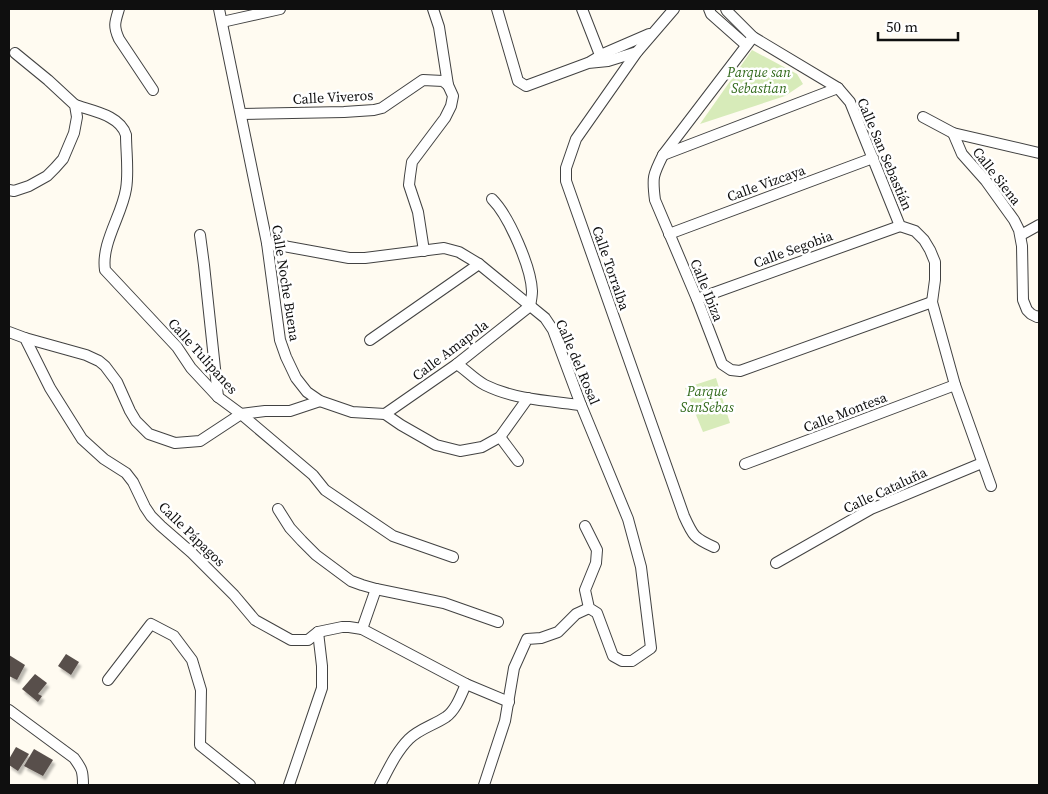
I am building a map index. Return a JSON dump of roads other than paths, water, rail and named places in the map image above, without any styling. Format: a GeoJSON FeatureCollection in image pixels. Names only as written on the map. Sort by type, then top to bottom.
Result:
{"type":"FeatureCollection","features":[{"type":"Feature","properties":{"kind":"street"},"geometry":{"type":"LineString","coordinates":[[119,9],[114,24],[115,32],[154,90]]}},
{"type":"Feature","properties":{"kind":"street","name":"Calle Noche Buena"},"geometry":{"type":"LineString","coordinates":[[219,9],[267,243],[280,340],[296,378],[307,392],[320,401],[352,412],[385,414],[436,445],[460,450],[482,447],[500,436],[528,398]]}},
{"type":"Feature","properties":{"kind":"street"},"geometry":{"type":"LineString","coordinates":[[222,22],[280,9]]}},
{"type":"Feature","properties":{"kind":"street"},"geometry":{"type":"LineString","coordinates":[[424,251],[418,212],[409,185],[412,162],[446,118],[453,96],[448,85],[439,27],[433,9]]}},
{"type":"Feature","properties":{"kind":"street"},"geometry":{"type":"LineString","coordinates":[[497,9],[518,81],[528,86],[588,63],[652,33]]}},
{"type":"Feature","properties":{"kind":"street"},"geometry":{"type":"LineString","coordinates":[[582,9],[600,56]]}},
{"type":"Feature","properties":{"kind":"street","name":"Calle Torralba"},"geometry":{"type":"LineString","coordinates":[[674,9],[637,52],[576,140],[566,168],[566,181],[684,516],[698,540],[714,547]]}},
{"type":"Feature","properties":{"kind":"street"},"geometry":{"type":"LineString","coordinates":[[709,9],[711,14],[749,41]]}},
{"type":"Feature","properties":{"kind":"street"},"geometry":{"type":"LineString","coordinates":[[726,9],[749,41]]}},
{"type":"Feature","properties":{"kind":"street","name":"Calle San Sebastián"},"geometry":{"type":"LineString","coordinates":[[749,41],[838,88],[850,102],[900,226],[915,232],[924,240],[930,250],[934,262],[935,280],[932,302],[955,385],[991,486]]}},
{"type":"Feature","properties":{"kind":"street","name":"Calle Ibiza"},"geometry":{"type":"LineString","coordinates":[[749,41],[663,155],[655,171],[653,183],[655,200],[722,364],[728,369],[736,372],[740,371],[932,302]]}},
{"type":"Feature","properties":{"kind":"street"},"geometry":{"type":"LineString","coordinates":[[588,63],[608,61],[637,52]]}},
{"type":"Feature","properties":{"kind":"street","name":"Calle Tulipanes"},"geometry":{"type":"LineString","coordinates":[[15,53],[75,105],[112,119],[124,128],[126,135],[126,190],[107,248],[104,262],[105,270],[177,347],[191,368],[218,397],[242,414],[313,475],[325,490],[393,536],[453,557]]}},
{"type":"Feature","properties":{"kind":"street","name":"Calle Viveros"},"geometry":{"type":"LineString","coordinates":[[240,114],[374,110],[382,108],[423,80],[443,81],[448,85]]}},
{"type":"Feature","properties":{"kind":"street"},"geometry":{"type":"LineString","coordinates":[[663,155],[838,88]]}},
{"type":"Feature","properties":{"kind":"street"},"geometry":{"type":"LineString","coordinates":[[9,190],[20,189],[47,176],[63,159],[74,133],[77,116],[75,105]]}},
{"type":"Feature","properties":{"kind":"street"},"geometry":{"type":"LineString","coordinates":[[923,117],[953,133],[1039,153]]}},
{"type":"Feature","properties":{"kind":"street","name":"Calle Siena"},"geometry":{"type":"LineString","coordinates":[[953,133],[962,154],[986,181],[1014,220],[1021,235],[1023,300],[1027,310],[1031,314],[1039,316]]}},
{"type":"Feature","properties":{"kind":"street","name":"Calle Vizcaya"},"geometry":{"type":"LineString","coordinates":[[669,234],[872,158]]}},
{"type":"Feature","properties":{"kind":"street"},"geometry":{"type":"LineString","coordinates":[[492,199],[510,224],[525,261],[532,291],[530,306]]}},
{"type":"Feature","properties":{"kind":"street","name":"Calle Segobia"},"geometry":{"type":"LineString","coordinates":[[697,299],[900,226]]}},
{"type":"Feature","properties":{"kind":"street"},"geometry":{"type":"LineString","coordinates":[[1021,235],[1039,226]]}},
{"type":"Feature","properties":{"kind":"street"},"geometry":{"type":"LineString","coordinates":[[200,235],[218,397]]}},
{"type":"Feature","properties":{"kind":"street","name":"Calle del Rosal"},"geometry":{"type":"LineString","coordinates":[[267,243],[349,258],[365,258],[444,248],[459,252],[480,264],[545,318],[553,330],[630,527],[641,567],[651,648],[632,661],[622,661],[613,656],[597,613],[589,608]]}},
{"type":"Feature","properties":{"kind":"street"},"geometry":{"type":"LineString","coordinates":[[370,340],[480,264]]}},
{"type":"Feature","properties":{"kind":"street","name":"Calle Amapola"},"geometry":{"type":"LineString","coordinates":[[385,414],[457,364],[530,306]]}},
{"type":"Feature","properties":{"kind":"street"},"geometry":{"type":"LineString","coordinates":[[9,332],[86,355],[98,361],[105,366],[117,382],[136,421],[149,434],[175,443],[200,441],[242,414],[265,411],[290,411],[320,401]]}},
{"type":"Feature","properties":{"kind":"street","name":"Calle Pápagos"},"geometry":{"type":"LineString","coordinates":[[25,338],[50,388],[82,439],[104,459],[126,474],[133,482],[151,516],[192,553],[256,620],[291,640],[308,640],[318,632],[349,627],[362,630],[466,684],[509,702]]}},
{"type":"Feature","properties":{"kind":"street"},"geometry":{"type":"LineString","coordinates":[[457,364],[484,384],[507,393],[528,398],[581,405]]}},
{"type":"Feature","properties":{"kind":"street","name":"Calle Montesa"},"geometry":{"type":"LineString","coordinates":[[745,464],[955,385]]}},
{"type":"Feature","properties":{"kind":"street"},"geometry":{"type":"LineString","coordinates":[[500,436],[518,461]]}},
{"type":"Feature","properties":{"kind":"street","name":"Calle Cataluña"},"geometry":{"type":"LineString","coordinates":[[776,563],[871,509],[982,463]]}},
{"type":"Feature","properties":{"kind":"street"},"geometry":{"type":"LineString","coordinates":[[278,509],[290,528],[316,555],[351,581],[376,589],[444,603],[498,622]]}},
{"type":"Feature","properties":{"kind":"street"},"geometry":{"type":"LineString","coordinates":[[484,785],[501,735],[509,702],[514,668],[527,638],[541,638],[558,632],[576,614],[589,608],[586,590],[596,563],[596,550],[586,526]]}},
{"type":"Feature","properties":{"kind":"street"},"geometry":{"type":"LineString","coordinates":[[362,630],[376,589]]}},
{"type":"Feature","properties":{"kind":"street"},"geometry":{"type":"LineString","coordinates":[[108,680],[152,624],[174,636],[192,660],[201,690],[200,745],[250,785]]}},
{"type":"Feature","properties":{"kind":"street"},"geometry":{"type":"LineString","coordinates":[[289,785],[322,688],[322,666],[318,632]]}},
{"type":"Feature","properties":{"kind":"street"},"geometry":{"type":"LineString","coordinates":[[380,785],[401,748],[409,738],[450,713],[466,684]]}},
{"type":"Feature","properties":{"kind":"street"},"geometry":{"type":"LineString","coordinates":[[9,710],[74,758],[82,768],[83,785]]}},
{"type":"Feature","properties":{"kind":"park label","name":"Parque san Sebastian"},"geometry":{"type":"Point","coordinates":[759,80]}},
{"type":"Feature","properties":{"kind":"park label","name":"Parque SanSebas"},"geometry":{"type":"Point","coordinates":[707,400]}}]}
